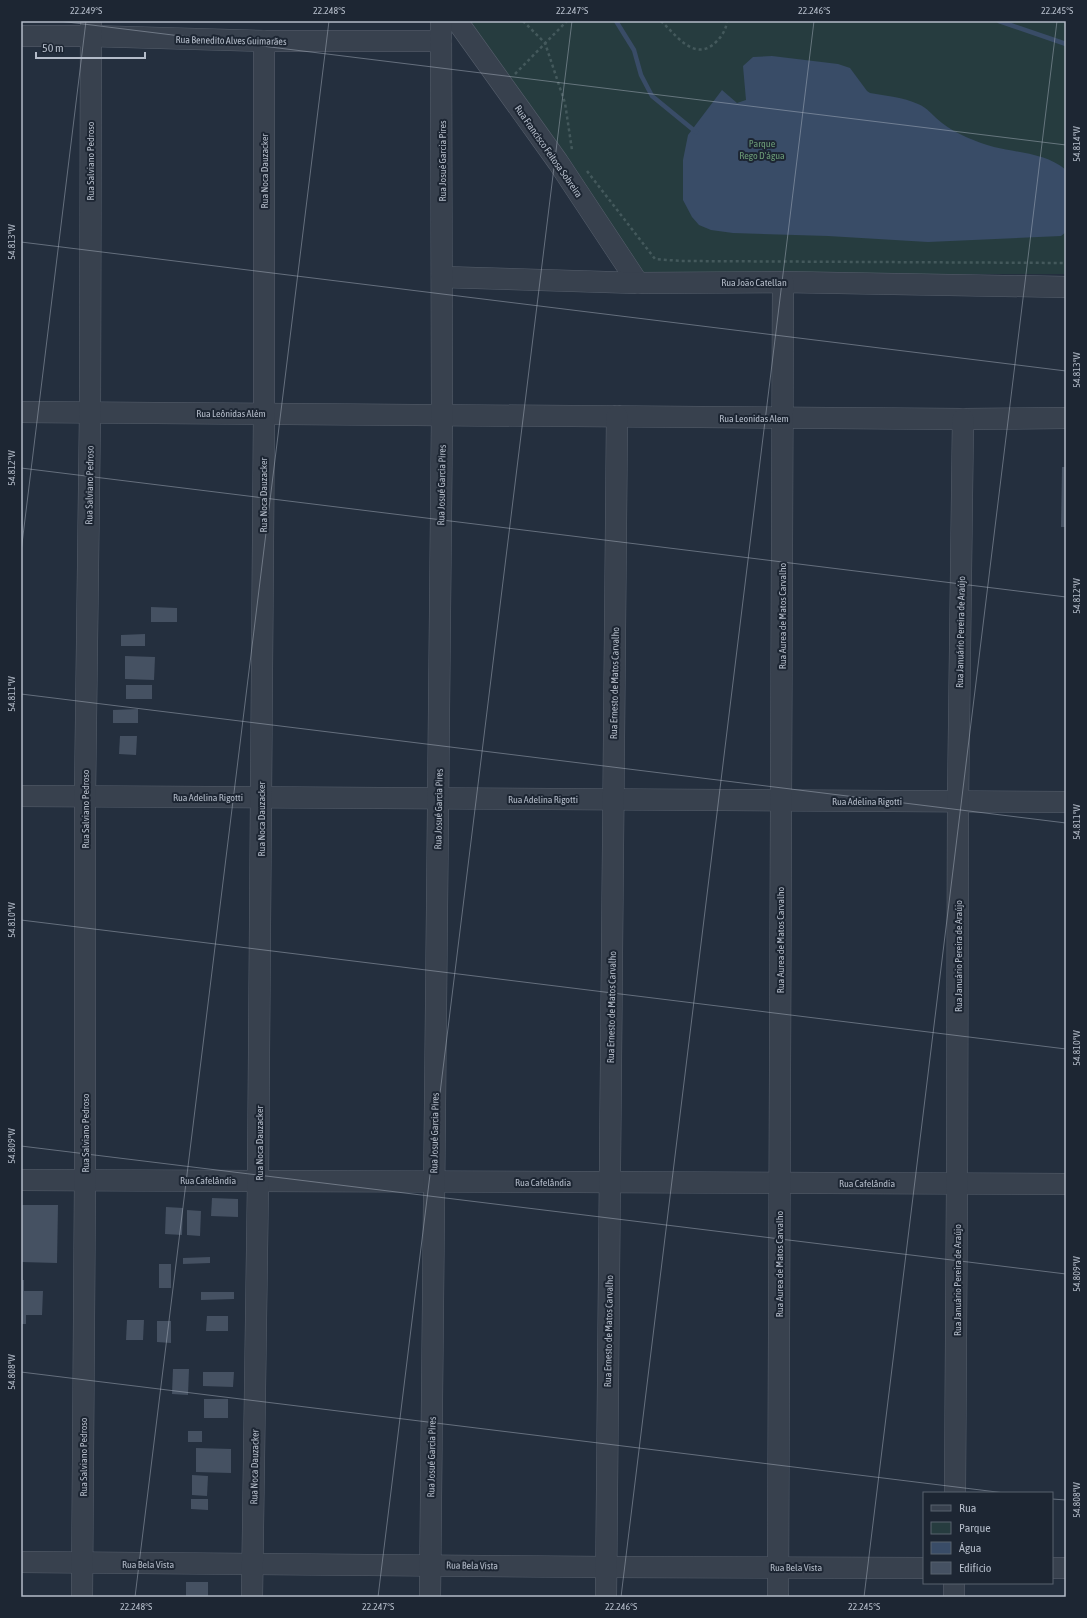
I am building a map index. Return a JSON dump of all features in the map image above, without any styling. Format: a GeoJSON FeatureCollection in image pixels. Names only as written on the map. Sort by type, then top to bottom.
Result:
{"type":"FeatureCollection","features":[{"type":"Feature","properties":{"kind":"street","name":"Rua Francisco Feitosa Sobreira"},"geometry":{"type":"LineString","coordinates":[[457,21],[558,162],[638,283]]}},
{"type":"Feature","properties":{"kind":"street","name":"Rua Benedito Alves Guimarães"},"geometry":{"type":"LineString","coordinates":[[21,36],[91,28],[264,41],[441,31]]}},
{"type":"Feature","properties":{"kind":"street","name":"Rua Salviano Pedroso"},"geometry":{"type":"LineString","coordinates":[[82,1597],[85,1180],[85,796],[90,412],[91,28]]}},
{"type":"Feature","properties":{"kind":"street","name":"Rua Josué Garcia Pires"},"geometry":{"type":"LineString","coordinates":[[430,1597],[442,415],[441,31]]}},
{"type":"Feature","properties":{"kind":"street","name":"Rua Noca Dauzacker"},"geometry":{"type":"LineString","coordinates":[[252,1597],[258,1180],[264,413],[264,41]]}},
{"type":"Feature","properties":{"kind":"street","name":"Rua João Catellan"},"geometry":{"type":"LineString","coordinates":[[442,277],[638,283],[783,282],[1066,287]]}},
{"type":"Feature","properties":{"kind":"street","name":"Rua Aurea de Matos Carvalho"},"geometry":{"type":"LineString","coordinates":[[778,1597],[783,282]]}},
{"type":"Feature","properties":{"kind":"street","name":"Rua Leônidas Além"},"geometry":{"type":"LineString","coordinates":[[21,412],[442,415]]}},
{"type":"Feature","properties":{"kind":"street","name":"Rua Leonidas Alem"},"geometry":{"type":"LineString","coordinates":[[442,415],[963,419],[1066,418]]}},
{"type":"Feature","properties":{"kind":"street","name":"Rua Ernesto de Matos Carvalho"},"geometry":{"type":"LineString","coordinates":[[606,1597],[617,416]]}},
{"type":"Feature","properties":{"kind":"street","name":"Rua Januário Pereira de Araújo"},"geometry":{"type":"LineString","coordinates":[[955,1492],[958,802],[963,419]]}},
{"type":"Feature","properties":{"kind":"street","name":"Rua Adelina Rigotti"},"geometry":{"type":"LineString","coordinates":[[21,796],[1066,802]]}},
{"type":"Feature","properties":{"kind":"street","name":"Rua Cafelândia"},"geometry":{"type":"LineString","coordinates":[[21,1180],[1066,1184]]}},
{"type":"Feature","properties":{"kind":"street","name":"Rua Bela Vista"},"geometry":{"type":"LineString","coordinates":[[21,1562],[82,1564],[923,1568]]}},
{"type":"Feature","properties":{"kind":"street"},"geometry":{"type":"LineString","coordinates":[[1053,1568],[1066,1568]]}},
{"type":"Feature","properties":{"kind":"street"},"geometry":{"type":"LineString","coordinates":[[954,1584],[954,1597]]}},
{"type":"Feature","properties":{"kind":"path"},"geometry":{"type":"LineString","coordinates":[[523,21],[545,43],[565,103],[572,152]]}},
{"type":"Feature","properties":{"kind":"path"},"geometry":{"type":"LineString","coordinates":[[503,86],[567,21]]}},
{"type":"Feature","properties":{"kind":"path"},"geometry":{"type":"LineString","coordinates":[[661,21],[689,47],[699,50],[710,48],[723,35],[727,21]]}},
{"type":"Feature","properties":{"kind":"path"},"geometry":{"type":"LineString","coordinates":[[587,171],[655,259],[681,261],[1066,263]]}},
{"type":"Feature","properties":{"kind":"green space","name":"Parque Rego D'água"},"geometry":{"type":"Polygon","coordinates":[[[459,21],[1066,21],[1066,274],[643,275],[459,21]]]}},
{"type":"Feature","properties":{"kind":"water"},"geometry":{"type":"Polygon","coordinates":[[[772,56],[838,64],[850,68],[870,93],[900,98],[921,105],[939,121],[973,140],[994,147],[1032,154],[1058,164],[1066,170],[1066,232],[1061,236],[928,242],[828,236],[733,233],[711,230],[699,225],[692,217],[683,200],[683,160],[688,135],[722,90],[737,103],[746,100],[743,66],[753,57],[772,56]]]}},
{"type":"Feature","properties":{"kind":"building"},"geometry":{"type":"Polygon","coordinates":[[[1062,467],[1066,467],[1066,527],[1061,527],[1062,467]]]}},
{"type":"Feature","properties":{"kind":"building"},"geometry":{"type":"Polygon","coordinates":[[[151,607],[177,608],[177,622],[151,622],[151,607]]]}},
{"type":"Feature","properties":{"kind":"building"},"geometry":{"type":"Polygon","coordinates":[[[145,634],[145,646],[121,646],[121,635],[145,634]]]}},
{"type":"Feature","properties":{"kind":"building"},"geometry":{"type":"Polygon","coordinates":[[[125,656],[155,657],[154,680],[125,679],[125,656]]]}},
{"type":"Feature","properties":{"kind":"building"},"geometry":{"type":"Polygon","coordinates":[[[126,685],[152,685],[152,699],[126,699],[126,685]]]}},
{"type":"Feature","properties":{"kind":"building"},"geometry":{"type":"Polygon","coordinates":[[[138,709],[138,723],[113,723],[113,710],[138,709]]]}},
{"type":"Feature","properties":{"kind":"building"},"geometry":{"type":"Polygon","coordinates":[[[120,736],[137,736],[136,755],[119,754],[120,736]]]}},
{"type":"Feature","properties":{"kind":"building"},"geometry":{"type":"Polygon","coordinates":[[[212,1198],[238,1199],[238,1217],[211,1216],[212,1198]]]}},
{"type":"Feature","properties":{"kind":"building"},"geometry":{"type":"Polygon","coordinates":[[[21,1205],[58,1205],[57,1263],[21,1262],[21,1205]]]}},
{"type":"Feature","properties":{"kind":"building"},"geometry":{"type":"Polygon","coordinates":[[[166,1207],[183,1208],[182,1235],[165,1234],[166,1207]]]}},
{"type":"Feature","properties":{"kind":"building"},"geometry":{"type":"Polygon","coordinates":[[[187,1210],[201,1211],[200,1236],[187,1235],[187,1210]]]}},
{"type":"Feature","properties":{"kind":"building"},"geometry":{"type":"Polygon","coordinates":[[[210,1257],[210,1263],[183,1264],[183,1258],[210,1257]]]}},
{"type":"Feature","properties":{"kind":"building"},"geometry":{"type":"Polygon","coordinates":[[[159,1264],[171,1264],[171,1288],[159,1288],[159,1264]]]}},
{"type":"Feature","properties":{"kind":"building"},"geometry":{"type":"Polygon","coordinates":[[[21,1280],[24,1280],[24,1291],[43,1291],[42,1315],[26,1315],[26,1324],[21,1324],[21,1280]]]}},
{"type":"Feature","properties":{"kind":"building"},"geometry":{"type":"Polygon","coordinates":[[[201,1292],[234,1292],[234,1299],[201,1300],[201,1292]]]}},
{"type":"Feature","properties":{"kind":"building"},"geometry":{"type":"Polygon","coordinates":[[[207,1316],[228,1316],[228,1331],[206,1331],[207,1316]]]}},
{"type":"Feature","properties":{"kind":"building"},"geometry":{"type":"Polygon","coordinates":[[[127,1320],[144,1320],[143,1340],[126,1340],[127,1320]]]}},
{"type":"Feature","properties":{"kind":"building"},"geometry":{"type":"Polygon","coordinates":[[[157,1321],[171,1321],[171,1343],[157,1342],[157,1321]]]}},
{"type":"Feature","properties":{"kind":"building"},"geometry":{"type":"Polygon","coordinates":[[[173,1369],[189,1369],[188,1395],[172,1394],[173,1369]]]}},
{"type":"Feature","properties":{"kind":"building"},"geometry":{"type":"Polygon","coordinates":[[[203,1372],[234,1372],[233,1387],[203,1386],[203,1372]]]}},
{"type":"Feature","properties":{"kind":"building"},"geometry":{"type":"Polygon","coordinates":[[[204,1399],[228,1399],[228,1418],[204,1418],[204,1399]]]}},
{"type":"Feature","properties":{"kind":"building"},"geometry":{"type":"Polygon","coordinates":[[[188,1431],[202,1431],[202,1442],[188,1442],[188,1431]]]}},
{"type":"Feature","properties":{"kind":"building"},"geometry":{"type":"Polygon","coordinates":[[[196,1448],[231,1449],[231,1473],[196,1472],[196,1448]]]}},
{"type":"Feature","properties":{"kind":"building"},"geometry":{"type":"Polygon","coordinates":[[[192,1475],[208,1476],[207,1496],[192,1495],[192,1475]]]}},
{"type":"Feature","properties":{"kind":"building"},"geometry":{"type":"Polygon","coordinates":[[[191,1499],[208,1499],[208,1510],[191,1509],[191,1499]]]}},
{"type":"Feature","properties":{"kind":"building"},"geometry":{"type":"Polygon","coordinates":[[[186,1582],[208,1582],[208,1597],[186,1597],[186,1582]]]}},
{"type":"Feature","properties":{"kind":"waterway"},"geometry":{"type":"LineString","coordinates":[[616,21],[634,50],[641,75],[652,96],[696,132]]}},
{"type":"Feature","properties":{"kind":"waterway"},"geometry":{"type":"LineString","coordinates":[[999,21],[1066,44]]}}]}
